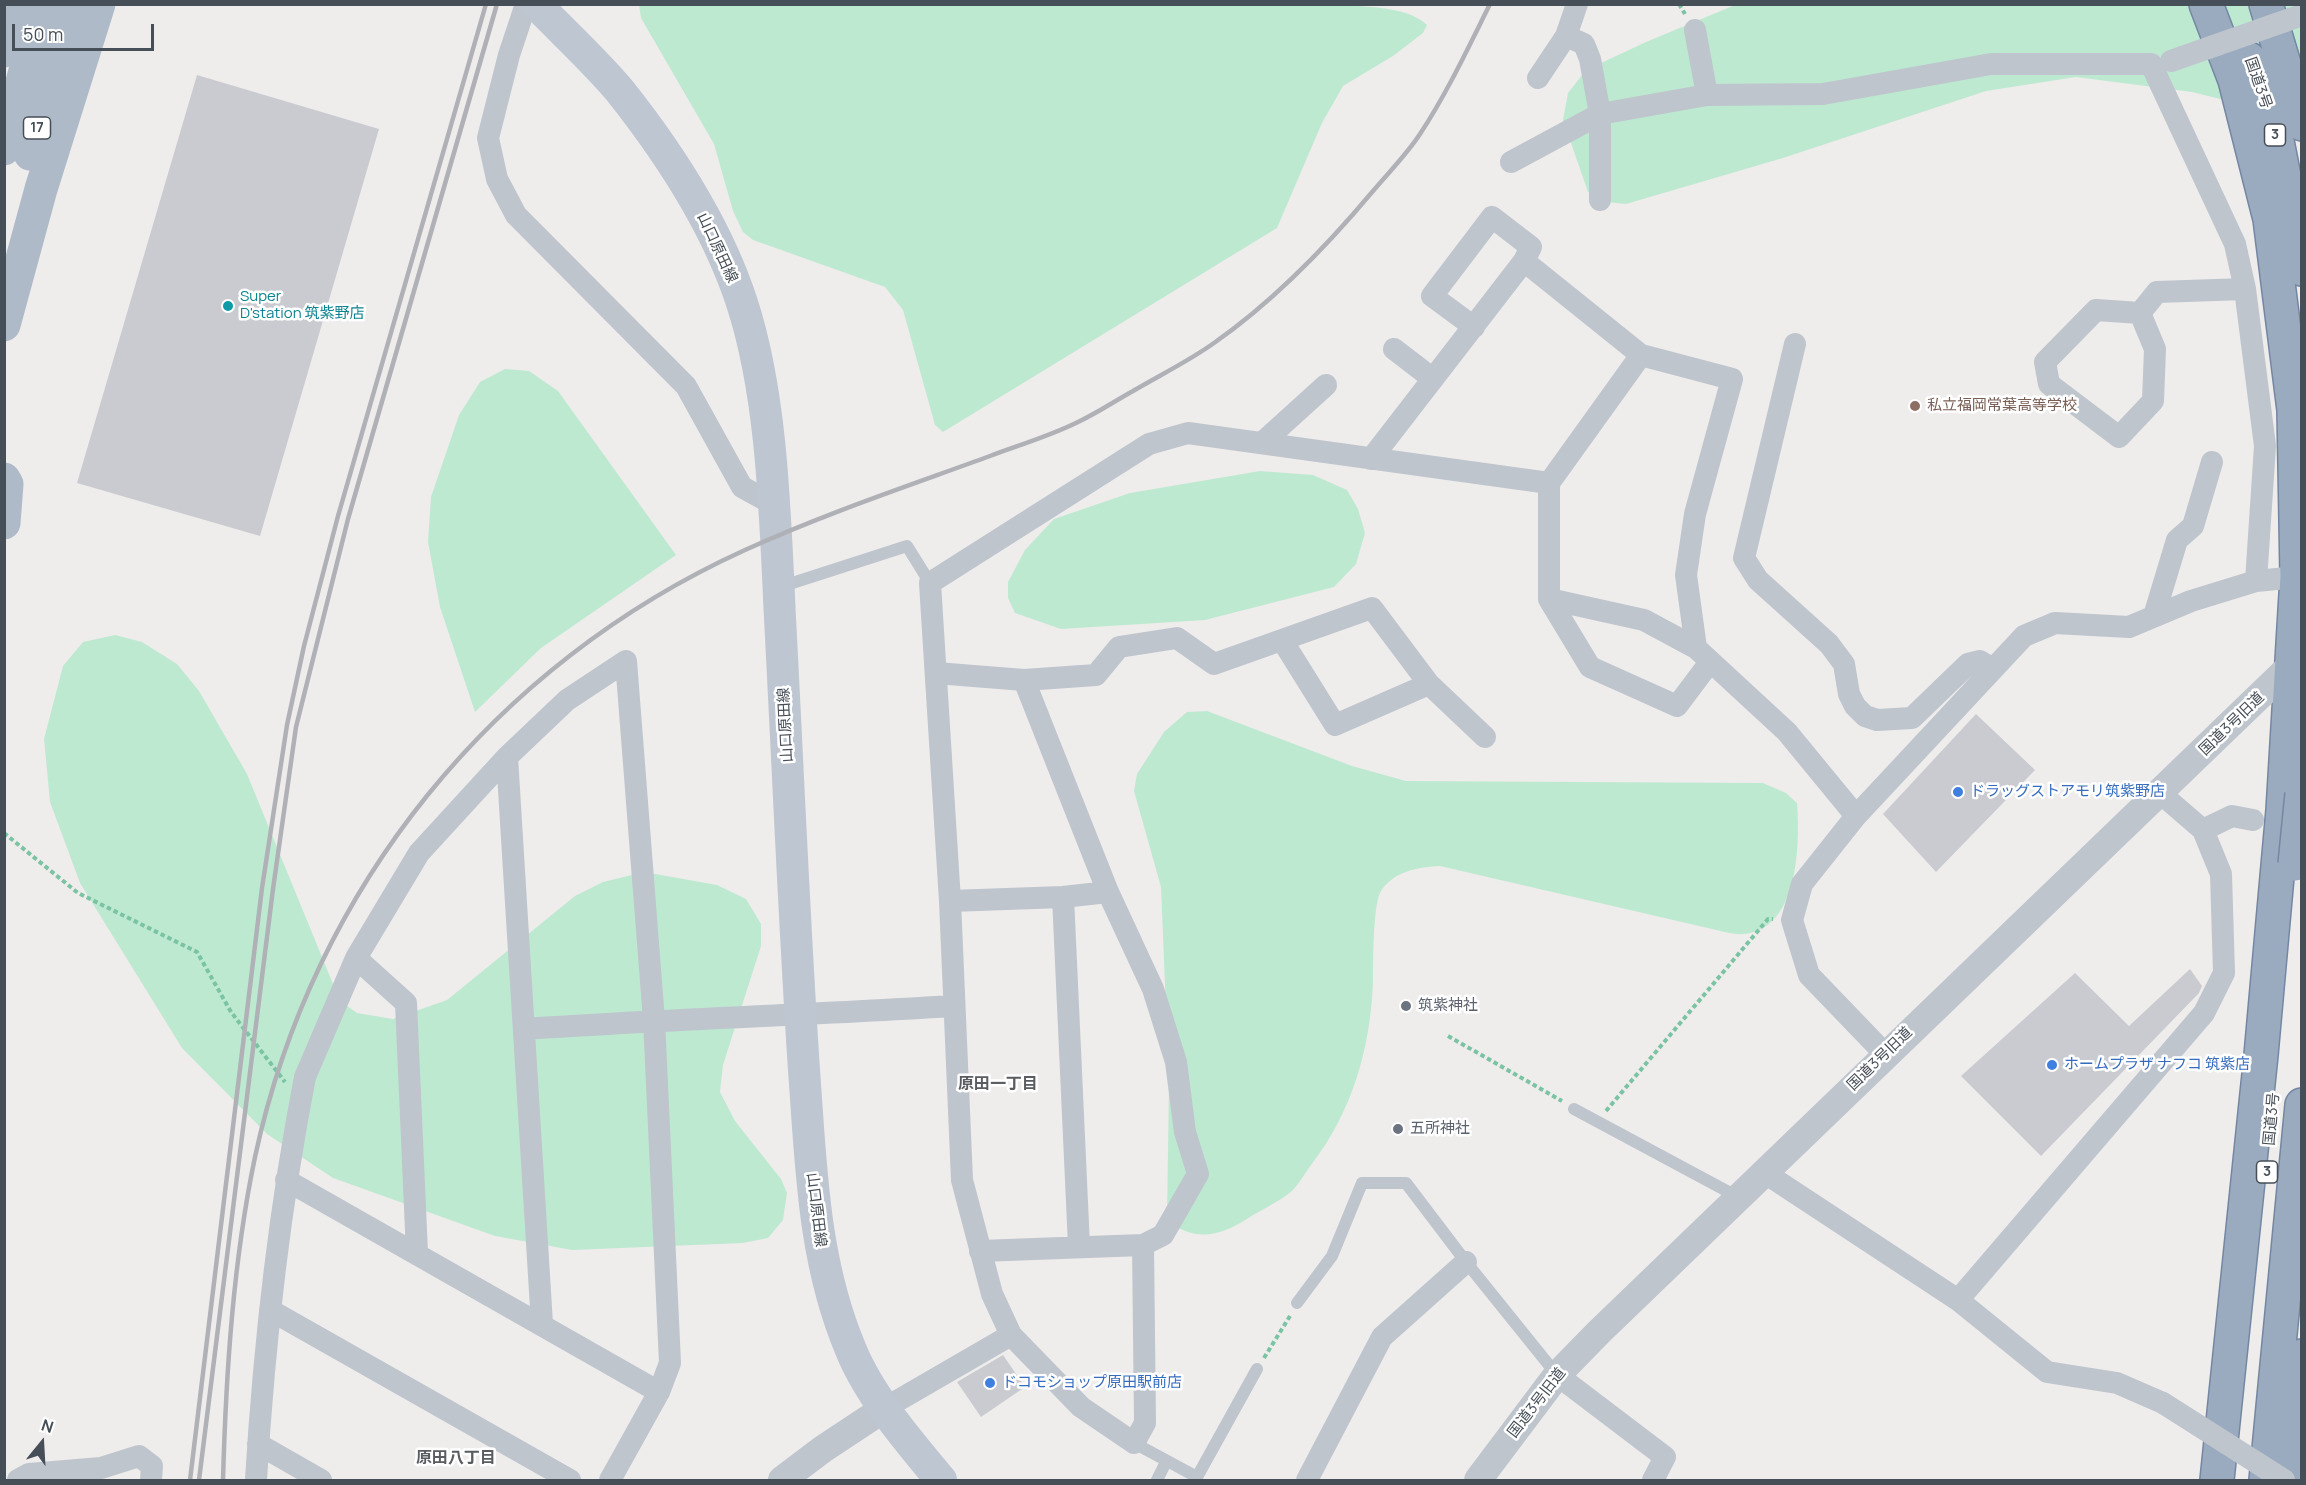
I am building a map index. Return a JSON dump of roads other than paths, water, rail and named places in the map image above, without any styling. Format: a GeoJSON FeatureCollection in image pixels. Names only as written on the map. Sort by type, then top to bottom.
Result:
{"type":"FeatureCollection","features":[{"type":"Feature","properties":{"kind":"highway"},"geometry":{"type":"LineString","coordinates":[[2206,4],[2235,80],[2270,219],[2294,410],[2297,577],[2296,661],[2282,821],[2261,1055],[2217,1480]]}},
{"type":"Feature","properties":{"kind":"highway","name":"国道3号"},"geometry":{"type":"LineString","coordinates":[[2230,4],[2277,141],[2301,269]]}},
{"type":"Feature","properties":{"kind":"highway","name":"国道3号"},"geometry":{"type":"LineString","coordinates":[[2266,4],[2301,124]]}},
{"type":"Feature","properties":{"kind":"highway"},"geometry":{"type":"LineString","coordinates":[[2288,4],[2301,43]]}},
{"type":"Feature","properties":{"kind":"highway","name":"国道3号"},"geometry":{"type":"LineString","coordinates":[[2239,1480],[2301,794]]}},
{"type":"Feature","properties":{"kind":"highway","name":"国道3号"},"geometry":{"type":"LineString","coordinates":[[2284,1478],[2301,1105]]}},
{"type":"Feature","properties":{"kind":"highway"},"geometry":{"type":"LineString","coordinates":[[2284,1478],[2301,1356]]}},
{"type":"Feature","properties":{"kind":"main road"},"geometry":{"type":"LineString","coordinates":[[4,51],[14,4]]}},
{"type":"Feature","properties":{"kind":"main road","name":"17"},"geometry":{"type":"LineString","coordinates":[[4,149],[43,4]]}},
{"type":"Feature","properties":{"kind":"main road","name":"17"},"geometry":{"type":"LineString","coordinates":[[4,252],[69,4]]}},
{"type":"Feature","properties":{"kind":"main road"},"geometry":{"type":"LineString","coordinates":[[4,325],[41,189],[99,4]]}},
{"type":"Feature","properties":{"kind":"main road","name":"山口原田線"},"geometry":{"type":"LineString","coordinates":[[532,5],[618,89],[673,163],[712,233],[742,303],[760,374],[772,504],[813,1199],[825,1272],[852,1353],[885,1408],[941,1480]]}},
{"type":"Feature","properties":{"kind":"main road"},"geometry":{"type":"LineString","coordinates":[[4,479],[7,484],[4,523]]}},
{"type":"Feature","properties":{"kind":"street"},"geometry":{"type":"LineString","coordinates":[[1539,78],[1566,36],[1577,4]]}},
{"type":"Feature","properties":{"kind":"street"},"geometry":{"type":"LineString","coordinates":[[532,5],[509,55],[488,138],[497,179],[516,215],[686,386],[742,488],[772,504]]}},
{"type":"Feature","properties":{"kind":"street"},"geometry":{"type":"LineString","coordinates":[[1511,162],[1600,114],[1707,95],[1823,94],[1991,64],[2161,62],[2301,15]]}},
{"type":"Feature","properties":{"kind":"street"},"geometry":{"type":"LineString","coordinates":[[1695,30],[1707,95]]}},
{"type":"Feature","properties":{"kind":"street"},"geometry":{"type":"LineString","coordinates":[[1566,36],[1584,44],[1590,60],[1600,114],[1600,200]]}},
{"type":"Feature","properties":{"kind":"street"},"geometry":{"type":"LineString","coordinates":[[2161,62],[2173,106],[2235,244],[2245,289],[2265,446],[2256,581]]}},
{"type":"Feature","properties":{"kind":"street"},"geometry":{"type":"LineString","coordinates":[[1371,459],[1474,327],[1524,261],[1531,247],[1492,217],[1432,296],[1474,327]]}},
{"type":"Feature","properties":{"kind":"street"},"geometry":{"type":"LineString","coordinates":[[1524,261],[1641,355],[1732,379],[1695,514],[1686,575],[1703,655],[1677,706],[1590,667],[1549,599],[1549,483],[1641,355]]}},
{"type":"Feature","properties":{"kind":"street"},"geometry":{"type":"LineString","coordinates":[[2140,313],[2157,292],[2245,289]]}},
{"type":"Feature","properties":{"kind":"street"},"geometry":{"type":"LineString","coordinates":[[2096,310],[2140,313],[2155,350],[2153,401],[2119,436],[2049,384],[2045,362],[2096,310]]}},
{"type":"Feature","properties":{"kind":"street"},"geometry":{"type":"LineString","coordinates":[[1795,344],[1744,558],[1758,580],[1830,644],[1844,664],[1849,694],[1855,706],[1865,716],[1877,720],[1912,718],[1968,664],[1980,661],[1993,669]]}},
{"type":"Feature","properties":{"kind":"street"},"geometry":{"type":"LineString","coordinates":[[1394,349],[1433,379]]}},
{"type":"Feature","properties":{"kind":"street"},"geometry":{"type":"LineString","coordinates":[[1262,443],[1326,385]]}},
{"type":"Feature","properties":{"kind":"street"},"geometry":{"type":"LineString","coordinates":[[1143,1245],[1144,1423],[1134,1443],[1081,1407],[1011,1335],[992,1294],[962,1180],[950,901],[930,583],[1149,444],[1188,433],[1549,483]]}},
{"type":"Feature","properties":{"kind":"street"},"geometry":{"type":"LineString","coordinates":[[2154,616],[2177,540],[2193,526],[2212,462]]}},
{"type":"Feature","properties":{"kind":"street"},"geometry":{"type":"LineString","coordinates":[[1885,1054],[1809,975],[1792,920],[1802,884],[1856,816],[2024,636],[2055,623],[2129,627],[2191,601],[2256,581],[2297,577]]}},
{"type":"Feature","properties":{"kind":"street"},"geometry":{"type":"LineString","coordinates":[[1549,599],[1644,620],[1703,655],[1787,732],[1856,816]]}},
{"type":"Feature","properties":{"kind":"street"},"geometry":{"type":"LineString","coordinates":[[936,673],[1024,680],[1096,675],[1119,647],[1177,639],[1214,664],[1372,608],[1429,684],[1485,737]]}},
{"type":"Feature","properties":{"kind":"street"},"geometry":{"type":"LineString","coordinates":[[1282,640],[1335,725],[1429,684]]}},
{"type":"Feature","properties":{"kind":"street"},"geometry":{"type":"LineString","coordinates":[[256,1480],[270,1310],[286,1180],[305,1077],[356,958],[419,853],[507,757],[567,700],[626,661],[654,1020],[670,1363],[658,1392],[610,1480]]}},
{"type":"Feature","properties":{"kind":"street","name":"国道3号旧道"},"geometry":{"type":"LineString","coordinates":[[1478,1480],[1557,1375],[1885,1054],[2296,661]]}},
{"type":"Feature","properties":{"kind":"street"},"geometry":{"type":"LineString","coordinates":[[980,1251],[1143,1245],[1164,1235],[1198,1174],[1185,1132],[1176,1062],[1153,989],[1108,892],[1024,680]]}},
{"type":"Feature","properties":{"kind":"street"},"geometry":{"type":"LineString","coordinates":[[507,757],[542,1324]]}},
{"type":"Feature","properties":{"kind":"street"},"geometry":{"type":"LineString","coordinates":[[1958,1300],[2204,1013],[2224,973],[2221,874],[2203,830],[2160,793]]}},
{"type":"Feature","properties":{"kind":"street"},"geometry":{"type":"LineString","coordinates":[[2203,830],[2232,816],[2253,820]]}},
{"type":"Feature","properties":{"kind":"street"},"geometry":{"type":"LineString","coordinates":[[950,901],[1063,897],[1108,892]]}},
{"type":"Feature","properties":{"kind":"street"},"geometry":{"type":"LineString","coordinates":[[1063,897],[1079,1246]]}},
{"type":"Feature","properties":{"kind":"street"},"geometry":{"type":"LineString","coordinates":[[356,958],[406,1003],[417,1253]]}},
{"type":"Feature","properties":{"kind":"street"},"geometry":{"type":"LineString","coordinates":[[525,1029],[654,1020],[801,1015],[953,1006]]}},
{"type":"Feature","properties":{"kind":"street"},"geometry":{"type":"LineString","coordinates":[[1765,1173],[1958,1300],[2047,1372],[2118,1383],[2163,1402],[2284,1478]]}},
{"type":"Feature","properties":{"kind":"street"},"geometry":{"type":"LineString","coordinates":[[286,1180],[658,1392]]}},
{"type":"Feature","properties":{"kind":"street"},"geometry":{"type":"LineString","coordinates":[[1307,1480],[1382,1337],[1466,1263]]}},
{"type":"Feature","properties":{"kind":"street"},"geometry":{"type":"LineString","coordinates":[[270,1310],[570,1480]]}},
{"type":"Feature","properties":{"kind":"street"},"geometry":{"type":"LineString","coordinates":[[782,1480],[823,1449],[885,1408],[1011,1335]]}},
{"type":"Feature","properties":{"kind":"street"},"geometry":{"type":"LineString","coordinates":[[1557,1375],[1665,1457],[1653,1480]]}},
{"type":"Feature","properties":{"kind":"street"},"geometry":{"type":"LineString","coordinates":[[258,1444],[321,1480]]}},
{"type":"Feature","properties":{"kind":"street"},"geometry":{"type":"LineString","coordinates":[[18,1480],[29,1474],[101,1468],[140,1456],[152,1466],[151,1480]]}},
{"type":"Feature","properties":{"kind":"lane"},"geometry":{"type":"LineString","coordinates":[[778,587],[907,546],[930,583]]}},
{"type":"Feature","properties":{"kind":"lane"},"geometry":{"type":"LineString","coordinates":[[1574,1108],[1738,1197]]}},
{"type":"Feature","properties":{"kind":"lane"},"geometry":{"type":"LineString","coordinates":[[1298,1303],[1332,1256],[1362,1183],[1406,1183],[1466,1263],[1557,1375]]}},
{"type":"Feature","properties":{"kind":"lane"},"geometry":{"type":"LineString","coordinates":[[1134,1443],[1197,1477],[1257,1369]]}},
{"type":"Feature","properties":{"kind":"lane"},"geometry":{"type":"LineString","coordinates":[[1157,1480],[1166,1462]]}},
{"type":"Feature","properties":{"kind":"railway"},"geometry":{"type":"LineString","coordinates":[[190,1480],[262,888],[287,725],[304,646],[338,516],[486,4]]}},
{"type":"Feature","properties":{"kind":"railway"},"geometry":{"type":"LineString","coordinates":[[199,1480],[273,889],[296,727],[348,519],[497,4]]}},
{"type":"Feature","properties":{"kind":"railway"},"geometry":{"type":"LineString","coordinates":[[223,1480],[229,1358],[241,1237],[255,1157],[282,1058],[321,964],[369,876],[428,795],[495,721],[571,655],[654,598],[745,550],[805,524],[1067,427],[1185,362],[1236,327],[1279,291],[1318,252],[1409,149],[1439,103],[1490,4]]}},
{"type":"Feature","properties":{"kind":"place","name":"Super D'station 筑紫野店"},"geometry":{"type":"Point","coordinates":[228,306]}},
{"type":"Feature","properties":{"kind":"place","name":"私立福岡常葉高等学校"},"geometry":{"type":"Point","coordinates":[1915,406]}},
{"type":"Feature","properties":{"kind":"place","name":"ドラッグストアモリ筑紫野店"},"geometry":{"type":"Point","coordinates":[1958,792]}},
{"type":"Feature","properties":{"kind":"place","name":"筑紫神社"},"geometry":{"type":"Point","coordinates":[1406,1006]}},
{"type":"Feature","properties":{"kind":"place","name":"ホームプラザ ナフコ 筑紫店"},"geometry":{"type":"Point","coordinates":[2052,1065]}},
{"type":"Feature","properties":{"kind":"place","name":"五所神社"},"geometry":{"type":"Point","coordinates":[1398,1129]}},
{"type":"Feature","properties":{"kind":"place","name":"ドコモショップ原田駅前店"},"geometry":{"type":"Point","coordinates":[990,1383]}},
{"type":"Feature","properties":{"kind":"district","name":"原田一丁目"},"geometry":{"type":"Point","coordinates":[998,1085]}},
{"type":"Feature","properties":{"kind":"district","name":"原田八丁目"},"geometry":{"type":"Point","coordinates":[456,1459]}}]}
